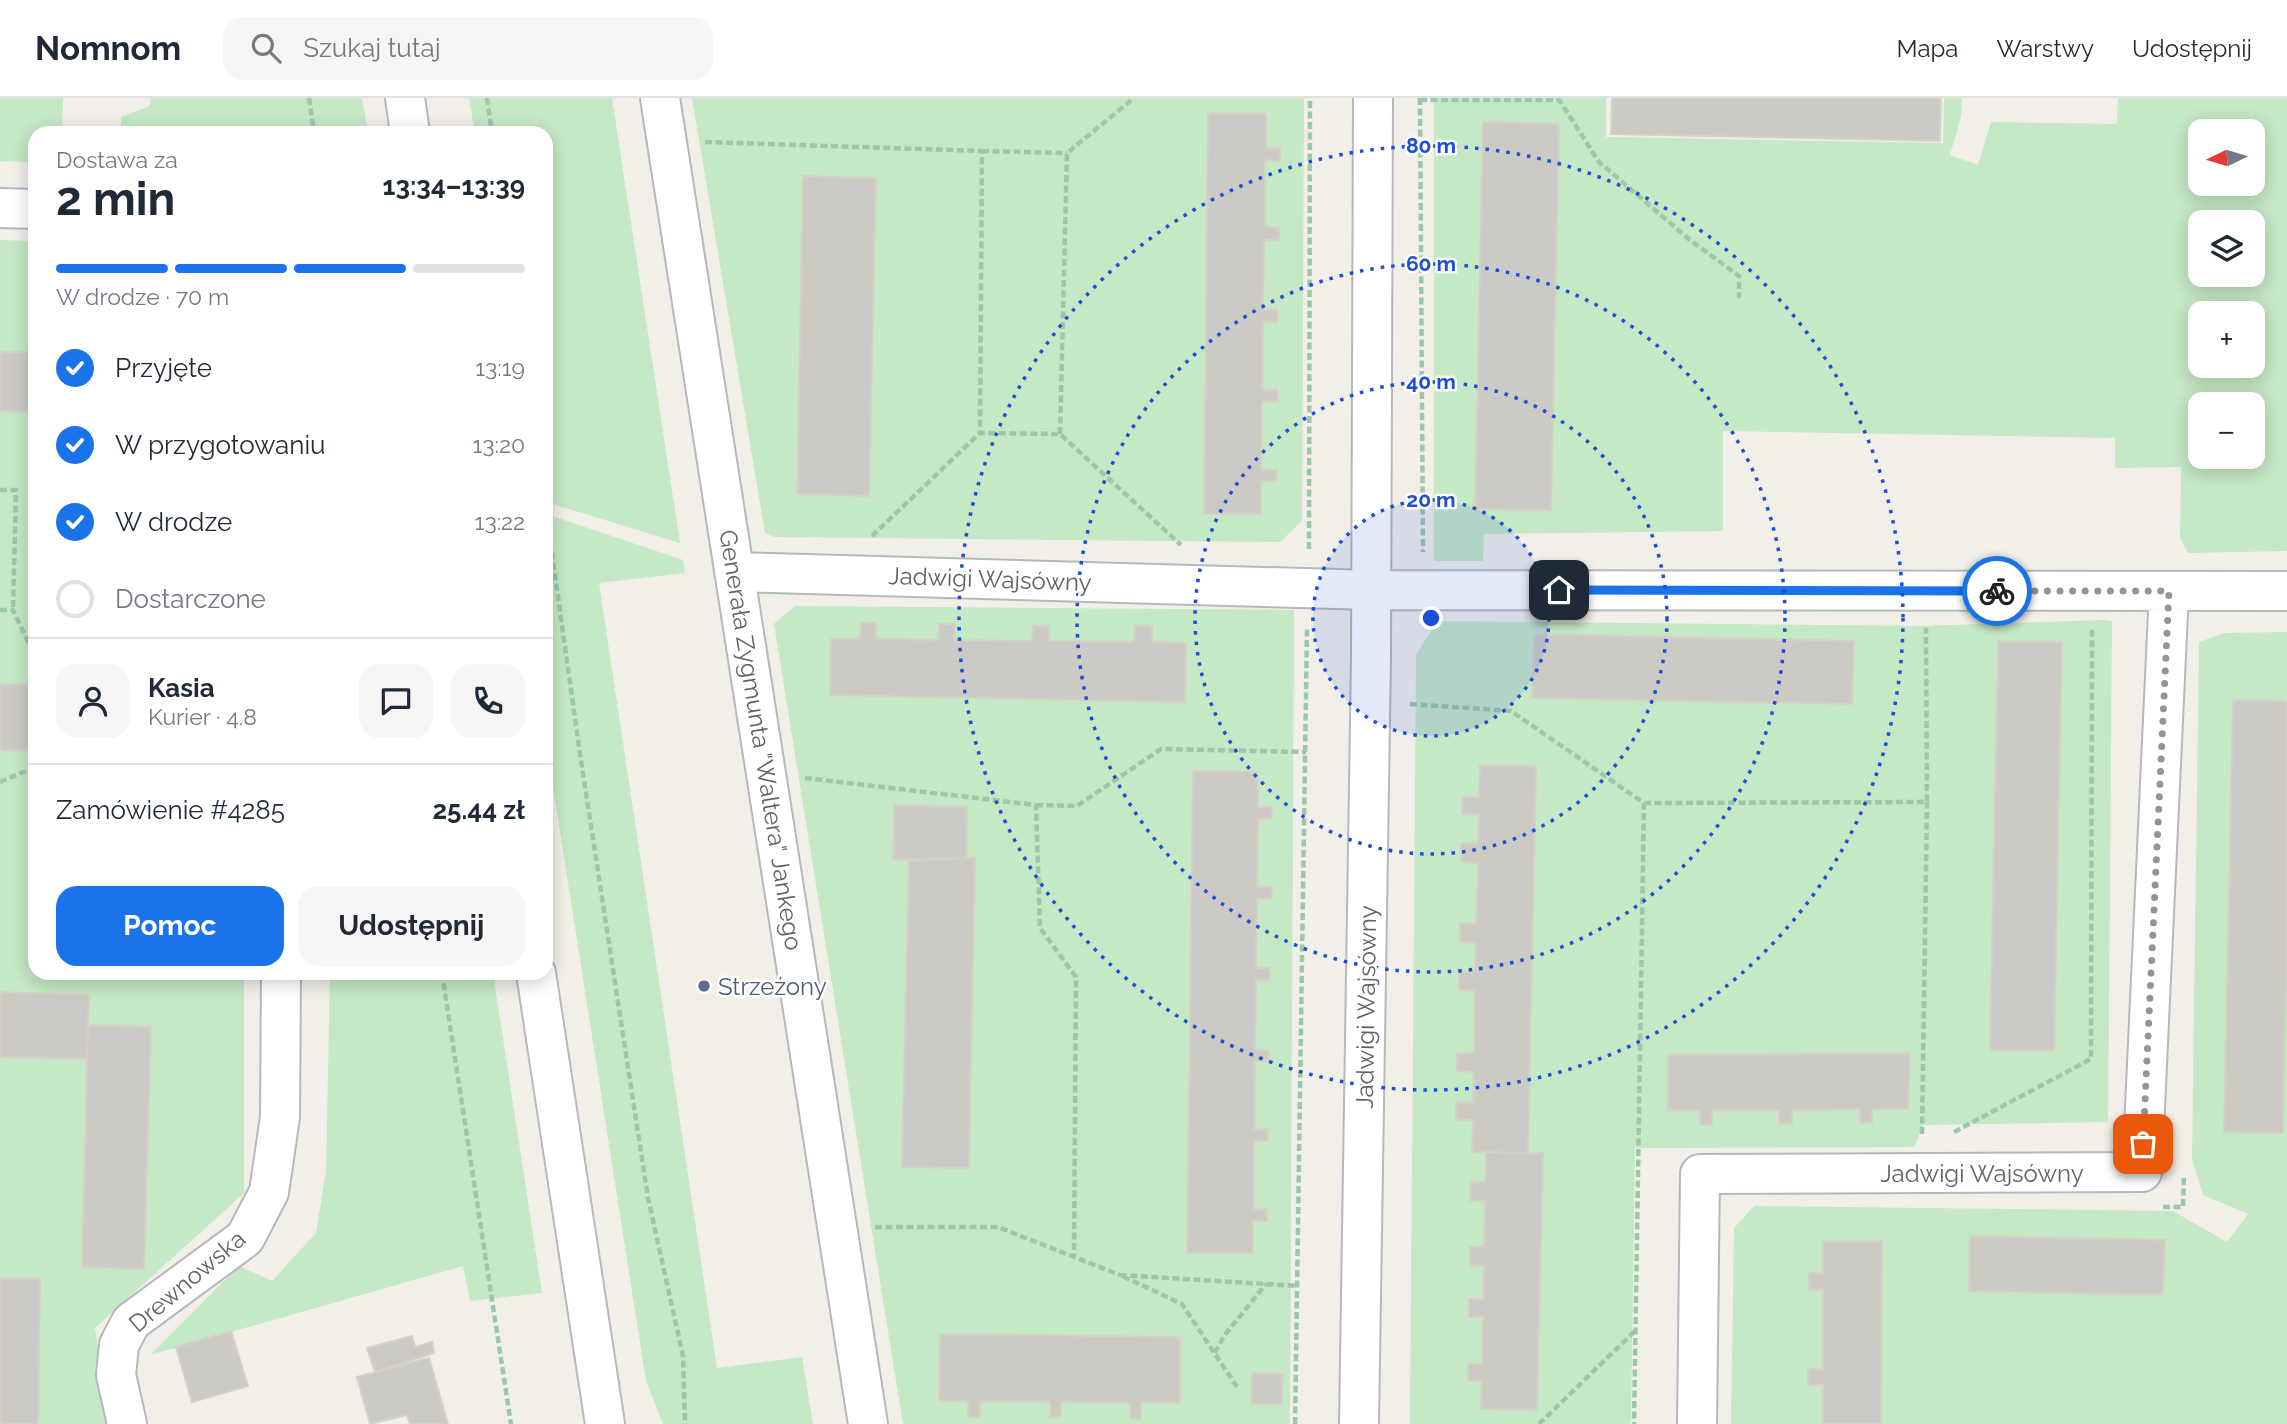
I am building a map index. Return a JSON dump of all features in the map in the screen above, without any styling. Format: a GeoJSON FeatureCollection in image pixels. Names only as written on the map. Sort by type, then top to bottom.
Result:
{"type":"FeatureCollection","features":[{"type":"Feature","properties":{"kind":"street"},"geometry":{"type":"LineString","coordinates":[[405,98],[409,126]]}},
{"type":"Feature","properties":{"kind":"street","name":"Generała Zygmunta \"Waltera\" Jankego"},"geometry":{"type":"LineString","coordinates":[[660,98],[868,1424]]}},
{"type":"Feature","properties":{"kind":"street","name":"Jadwigi Wajsówny"},"geometry":{"type":"LineString","coordinates":[[1359,1424],[1372,590],[1373,98]]}},
{"type":"Feature","properties":{"kind":"street"},"geometry":{"type":"LineString","coordinates":[[0,208],[28,209]]}},
{"type":"Feature","properties":{"kind":"street","name":"Jadwigi Wajsówny"},"geometry":{"type":"LineString","coordinates":[[734,572],[1372,590],[2287,591]]}},
{"type":"Feature","properties":{"kind":"street","name":"Jadwigi Wajsówny"},"geometry":{"type":"LineString","coordinates":[[1697,1424],[1700,1174],[1922,1161],[2142,1172],[2169,591]]}},
{"type":"Feature","properties":{"kind":"street","name":"Drewnowska"},"geometry":{"type":"LineString","coordinates":[[127,1424],[116,1375],[119,1345],[131,1322],[245,1238],[269,1192],[281,1117],[281,980]]}},
{"type":"Feature","properties":{"kind":"street"},"geometry":{"type":"LineString","coordinates":[[537,980],[605,1424]]}},
{"type":"Feature","properties":{"kind":"path"},"geometry":{"type":"LineString","coordinates":[[309,98],[313,126]]}},
{"type":"Feature","properties":{"kind":"path"},"geometry":{"type":"LineString","coordinates":[[487,98],[491,126]]}},
{"type":"Feature","properties":{"kind":"path"},"geometry":{"type":"LineString","coordinates":[[1120,98],[1120,108]]}},
{"type":"Feature","properties":{"kind":"path"},"geometry":{"type":"LineString","coordinates":[[705,142],[1067,153],[1134,98]]}},
{"type":"Feature","properties":{"kind":"path"},"geometry":{"type":"LineString","coordinates":[[1309,557],[1310,98]]}},
{"type":"Feature","properties":{"kind":"path"},"geometry":{"type":"LineString","coordinates":[[1423,590],[1420,99],[1559,99],[1599,162],[1689,240],[1739,276],[1739,298]]}},
{"type":"Feature","properties":{"kind":"path"},"geometry":{"type":"LineString","coordinates":[[980,433],[982,151]]}},
{"type":"Feature","properties":{"kind":"path"},"geometry":{"type":"LineString","coordinates":[[1060,434],[1067,153]]}},
{"type":"Feature","properties":{"kind":"path"},"geometry":{"type":"LineString","coordinates":[[866,541],[980,433],[1060,434],[1187,550]]}},
{"type":"Feature","properties":{"kind":"path"},"geometry":{"type":"LineString","coordinates":[[0,490],[16,490],[13,610],[28,642]]}},
{"type":"Feature","properties":{"kind":"path"},"geometry":{"type":"LineString","coordinates":[[553,561],[648,1198],[683,1356],[685,1424]]}},
{"type":"Feature","properties":{"kind":"path"},"geometry":{"type":"LineString","coordinates":[[0,610],[13,610]]}},
{"type":"Feature","properties":{"kind":"path"},"geometry":{"type":"LineString","coordinates":[[1922,1161],[2091,1059],[2092,617]]}},
{"type":"Feature","properties":{"kind":"path"},"geometry":{"type":"LineString","coordinates":[[1296,1424],[1307,620]]}},
{"type":"Feature","properties":{"kind":"path"},"geometry":{"type":"LineString","coordinates":[[1922,1161],[1927,802],[1926,620]]}},
{"type":"Feature","properties":{"kind":"path"},"geometry":{"type":"LineString","coordinates":[[1409,704],[1511,711],[1644,803],[1927,802]]}},
{"type":"Feature","properties":{"kind":"path"},"geometry":{"type":"LineString","coordinates":[[792,776],[1036,805],[1077,806],[1161,749],[1306,752]]}},
{"type":"Feature","properties":{"kind":"path"},"geometry":{"type":"LineString","coordinates":[[0,782],[28,770]]}},
{"type":"Feature","properties":{"kind":"path"},"geometry":{"type":"LineString","coordinates":[[1634,1424],[1644,803]]}},
{"type":"Feature","properties":{"kind":"path"},"geometry":{"type":"LineString","coordinates":[[1036,805],[1040,928],[1076,977],[1074,1257]]}},
{"type":"Feature","properties":{"kind":"path"},"geometry":{"type":"LineString","coordinates":[[443,980],[511,1424]]}},
{"type":"Feature","properties":{"kind":"path"},"geometry":{"type":"LineString","coordinates":[[2156,1206],[2183,1207],[2184,1174]]}},
{"type":"Feature","properties":{"kind":"path"},"geometry":{"type":"LineString","coordinates":[[873,1227],[998,1227],[1120,1275],[1182,1304],[1237,1387]]}},
{"type":"Feature","properties":{"kind":"path"},"geometry":{"type":"LineString","coordinates":[[1120,1275],[1298,1286]]}},
{"type":"Feature","properties":{"kind":"path"},"geometry":{"type":"LineString","coordinates":[[1215,1353],[1224,1336],[1267,1284]]}},
{"type":"Feature","properties":{"kind":"path"},"geometry":{"type":"LineString","coordinates":[[1539,1424],[1637,1329]]}},
{"type":"Feature","properties":{"kind":"green space"},"geometry":{"type":"Polygon","coordinates":[[[0,98],[63,98],[62,126],[28,126],[28,162],[0,161],[0,98]]]}},
{"type":"Feature","properties":{"kind":"green space"},"geometry":{"type":"Polygon","coordinates":[[[151,98],[362,98],[367,126],[121,126],[121,117],[150,106],[151,98]]]}},
{"type":"Feature","properties":{"kind":"green space"},"geometry":{"type":"Polygon","coordinates":[[[469,98],[612,98],[680,543],[553,504],[553,126],[474,126],[469,98]]]}},
{"type":"Feature","properties":{"kind":"green space"},"geometry":{"type":"Polygon","coordinates":[[[692,98],[1304,98],[1302,521],[1280,542],[774,537],[765,533],[692,98]]]}},
{"type":"Feature","properties":{"kind":"green space"},"geometry":{"type":"Polygon","coordinates":[[[1434,98],[1606,98],[1606,137],[1943,143],[1944,98],[1962,98],[1961,117],[1950,155],[1978,165],[1991,122],[2117,124],[2118,98],[2287,98],[2287,551],[2188,553],[2180,538],[2181,467],[2115,468],[2115,438],[1723,431],[1723,531],[1484,534],[1483,561],[1434,561],[1434,98]]]}},
{"type":"Feature","properties":{"kind":"green space"},"geometry":{"type":"Polygon","coordinates":[[[0,240],[28,241],[28,980],[244,980],[244,1193],[95,1328],[111,1424],[0,1424],[0,240]]]}},
{"type":"Feature","properties":{"kind":"green space"},"geometry":{"type":"Polygon","coordinates":[[[553,516],[683,560],[685,573],[599,583],[717,1368],[802,1357],[813,1424],[663,1424],[646,1381],[553,787],[553,516]]]}},
{"type":"Feature","properties":{"kind":"green space"},"geometry":{"type":"Polygon","coordinates":[[[795,606],[1294,610],[1290,1424],[903,1424],[774,624],[795,606]]]}},
{"type":"Feature","properties":{"kind":"green space"},"geometry":{"type":"Polygon","coordinates":[[[1437,621],[1922,626],[2112,621],[2108,1122],[1923,1125],[1914,1147],[1635,1148],[1631,1422],[1410,1424],[1416,655],[1437,621]]]}},
{"type":"Feature","properties":{"kind":"green space"},"geometry":{"type":"Polygon","coordinates":[[[2287,632],[2287,1424],[1731,1424],[1734,1228],[1754,1206],[2173,1211],[2227,1242],[2248,1214],[2203,1195],[2192,1159],[2199,642],[2225,633],[2287,632]]]}},
{"type":"Feature","properties":{"kind":"green space"},"geometry":{"type":"Polygon","coordinates":[[[330,980],[494,980],[542,1293],[470,1301],[463,1266],[150,1355],[239,1266],[272,1281],[316,1233],[326,1171],[330,980]]]}},
{"type":"Feature","properties":{"kind":"building"},"geometry":{"type":"Polygon","coordinates":[[[1612,98],[1941,98],[1940,141],[1611,134],[1612,98]]]}},
{"type":"Feature","properties":{"kind":"building"},"geometry":{"type":"Polygon","coordinates":[[[1208,113],[1266,114],[1266,148],[1280,148],[1280,161],[1265,160],[1265,227],[1279,228],[1279,240],[1264,240],[1263,310],[1278,310],[1278,322],[1263,322],[1262,390],[1278,390],[1278,401],[1262,402],[1261,469],[1277,470],[1276,481],[1261,481],[1261,514],[1204,514],[1208,113]]]}},
{"type":"Feature","properties":{"kind":"building"},"geometry":{"type":"Polygon","coordinates":[[[1483,122],[1559,124],[1551,510],[1475,509],[1483,122]]]}},
{"type":"Feature","properties":{"kind":"building"},"geometry":{"type":"Polygon","coordinates":[[[803,176],[876,178],[869,496],[797,494],[803,176]]]}},
{"type":"Feature","properties":{"kind":"building"},"geometry":{"type":"Polygon","coordinates":[[[0,352],[28,352],[28,412],[0,411],[0,352]]]}},
{"type":"Feature","properties":{"kind":"building"},"geometry":{"type":"Polygon","coordinates":[[[861,623],[876,623],[876,639],[939,640],[939,624],[955,624],[954,640],[1032,641],[1033,626],[1049,626],[1049,641],[1134,642],[1135,625],[1152,626],[1152,642],[1186,643],[1185,702],[830,695],[831,639],[860,639],[861,623]]]}},
{"type":"Feature","properties":{"kind":"building"},"geometry":{"type":"Polygon","coordinates":[[[1534,634],[1854,641],[1852,704],[1532,698],[1534,634]]]}},
{"type":"Feature","properties":{"kind":"building"},"geometry":{"type":"Polygon","coordinates":[[[1998,641],[2062,642],[2054,1051],[1990,1050],[1998,641]]]}},
{"type":"Feature","properties":{"kind":"building"},"geometry":{"type":"Polygon","coordinates":[[[0,684],[28,684],[28,751],[0,750],[0,684]]]}},
{"type":"Feature","properties":{"kind":"building"},"geometry":{"type":"Polygon","coordinates":[[[2233,700],[2287,701],[2287,929],[2283,1133],[2224,1132],[2233,700]]]}},
{"type":"Feature","properties":{"kind":"building"},"geometry":{"type":"Polygon","coordinates":[[[1480,765],[1536,766],[1528,1153],[1472,1152],[1473,1120],[1456,1120],[1456,1102],[1473,1102],[1474,1072],[1457,1071],[1457,1053],[1474,1053],[1475,991],[1459,990],[1459,972],[1475,972],[1476,943],[1460,942],[1460,923],[1476,924],[1478,863],[1461,862],[1461,843],[1478,844],[1479,814],[1462,814],[1463,797],[1479,797],[1480,765]]]}},
{"type":"Feature","properties":{"kind":"building"},"geometry":{"type":"Polygon","coordinates":[[[1193,771],[1258,772],[1258,807],[1272,807],[1271,819],[1258,819],[1257,887],[1272,887],[1271,899],[1257,899],[1256,968],[1270,968],[1270,980],[1256,980],[1255,1050],[1269,1050],[1269,1061],[1255,1061],[1254,1129],[1268,1129],[1267,1141],[1254,1141],[1254,1209],[1267,1209],[1267,1221],[1253,1221],[1253,1253],[1187,1253],[1193,771]]]}},
{"type":"Feature","properties":{"kind":"building"},"geometry":{"type":"Polygon","coordinates":[[[894,805],[967,807],[966,858],[893,860],[894,805]]]}},
{"type":"Feature","properties":{"kind":"building"},"geometry":{"type":"Polygon","coordinates":[[[975,858],[969,1168],[902,1167],[909,861],[975,858]]]}},
{"type":"Feature","properties":{"kind":"building"},"geometry":{"type":"Polygon","coordinates":[[[0,992],[89,995],[87,1059],[0,1057],[0,992]]]}},
{"type":"Feature","properties":{"kind":"building"},"geometry":{"type":"Polygon","coordinates":[[[88,1025],[151,1027],[144,1269],[82,1267],[88,1025]]]}},
{"type":"Feature","properties":{"kind":"building"},"geometry":{"type":"Polygon","coordinates":[[[1910,1053],[1908,1109],[1872,1109],[1872,1123],[1860,1123],[1860,1109],[1792,1110],[1792,1124],[1779,1124],[1779,1110],[1712,1110],[1712,1125],[1700,1125],[1700,1110],[1668,1111],[1668,1055],[1910,1053]]]}},
{"type":"Feature","properties":{"kind":"building"},"geometry":{"type":"Polygon","coordinates":[[[1486,1152],[1543,1153],[1537,1410],[1481,1409],[1482,1381],[1468,1381],[1468,1364],[1482,1364],[1483,1317],[1469,1317],[1469,1299],[1483,1299],[1484,1266],[1470,1266],[1470,1247],[1484,1247],[1485,1200],[1470,1201],[1471,1182],[1485,1182],[1486,1152]]]}},
{"type":"Feature","properties":{"kind":"building"},"geometry":{"type":"Polygon","coordinates":[[[1970,1236],[2165,1240],[2163,1295],[1969,1291],[1970,1236]]]}},
{"type":"Feature","properties":{"kind":"building"},"geometry":{"type":"Polygon","coordinates":[[[1823,1241],[1882,1241],[1881,1424],[1823,1424],[1823,1385],[1808,1385],[1808,1369],[1823,1369],[1823,1290],[1809,1290],[1809,1273],[1823,1273],[1823,1241]]]}},
{"type":"Feature","properties":{"kind":"building"},"geometry":{"type":"Polygon","coordinates":[[[0,1278],[40,1279],[38,1424],[0,1424],[0,1278]]]}},
{"type":"Feature","properties":{"kind":"building"},"geometry":{"type":"Polygon","coordinates":[[[231,1331],[248,1386],[192,1402],[176,1347],[231,1331]]]}},
{"type":"Feature","properties":{"kind":"building"},"geometry":{"type":"Polygon","coordinates":[[[940,1334],[1180,1337],[1180,1403],[1141,1402],[1141,1419],[1130,1419],[1130,1403],[1061,1402],[1061,1417],[1050,1417],[1050,1402],[980,1401],[980,1417],[968,1417],[968,1401],[939,1401],[940,1334]]]}},
{"type":"Feature","properties":{"kind":"building"},"geometry":{"type":"Polygon","coordinates":[[[412,1336],[415,1347],[432,1342],[434,1353],[375,1372],[367,1348],[412,1336]]]}},
{"type":"Feature","properties":{"kind":"building"},"geometry":{"type":"Polygon","coordinates":[[[429,1358],[448,1424],[410,1424],[407,1415],[370,1424],[357,1377],[429,1358]]]}},
{"type":"Feature","properties":{"kind":"building"},"geometry":{"type":"Polygon","coordinates":[[[1252,1373],[1283,1374],[1282,1404],[1251,1404],[1252,1373]]]}},
{"type":"Feature","properties":{"kind":"way so far"},"geometry":{"type":"LineString","coordinates":[[1997,591],[2169,591],[2143,1144]]}},
{"type":"Feature","properties":{"kind":"place","name":"Strzeżony"},"geometry":{"type":"Point","coordinates":[704,986]}},
{"type":"Feature","properties":{"kind":"route"},"geometry":{"type":"LineString","coordinates":[[1559,590],[1997,591]]}}]}
